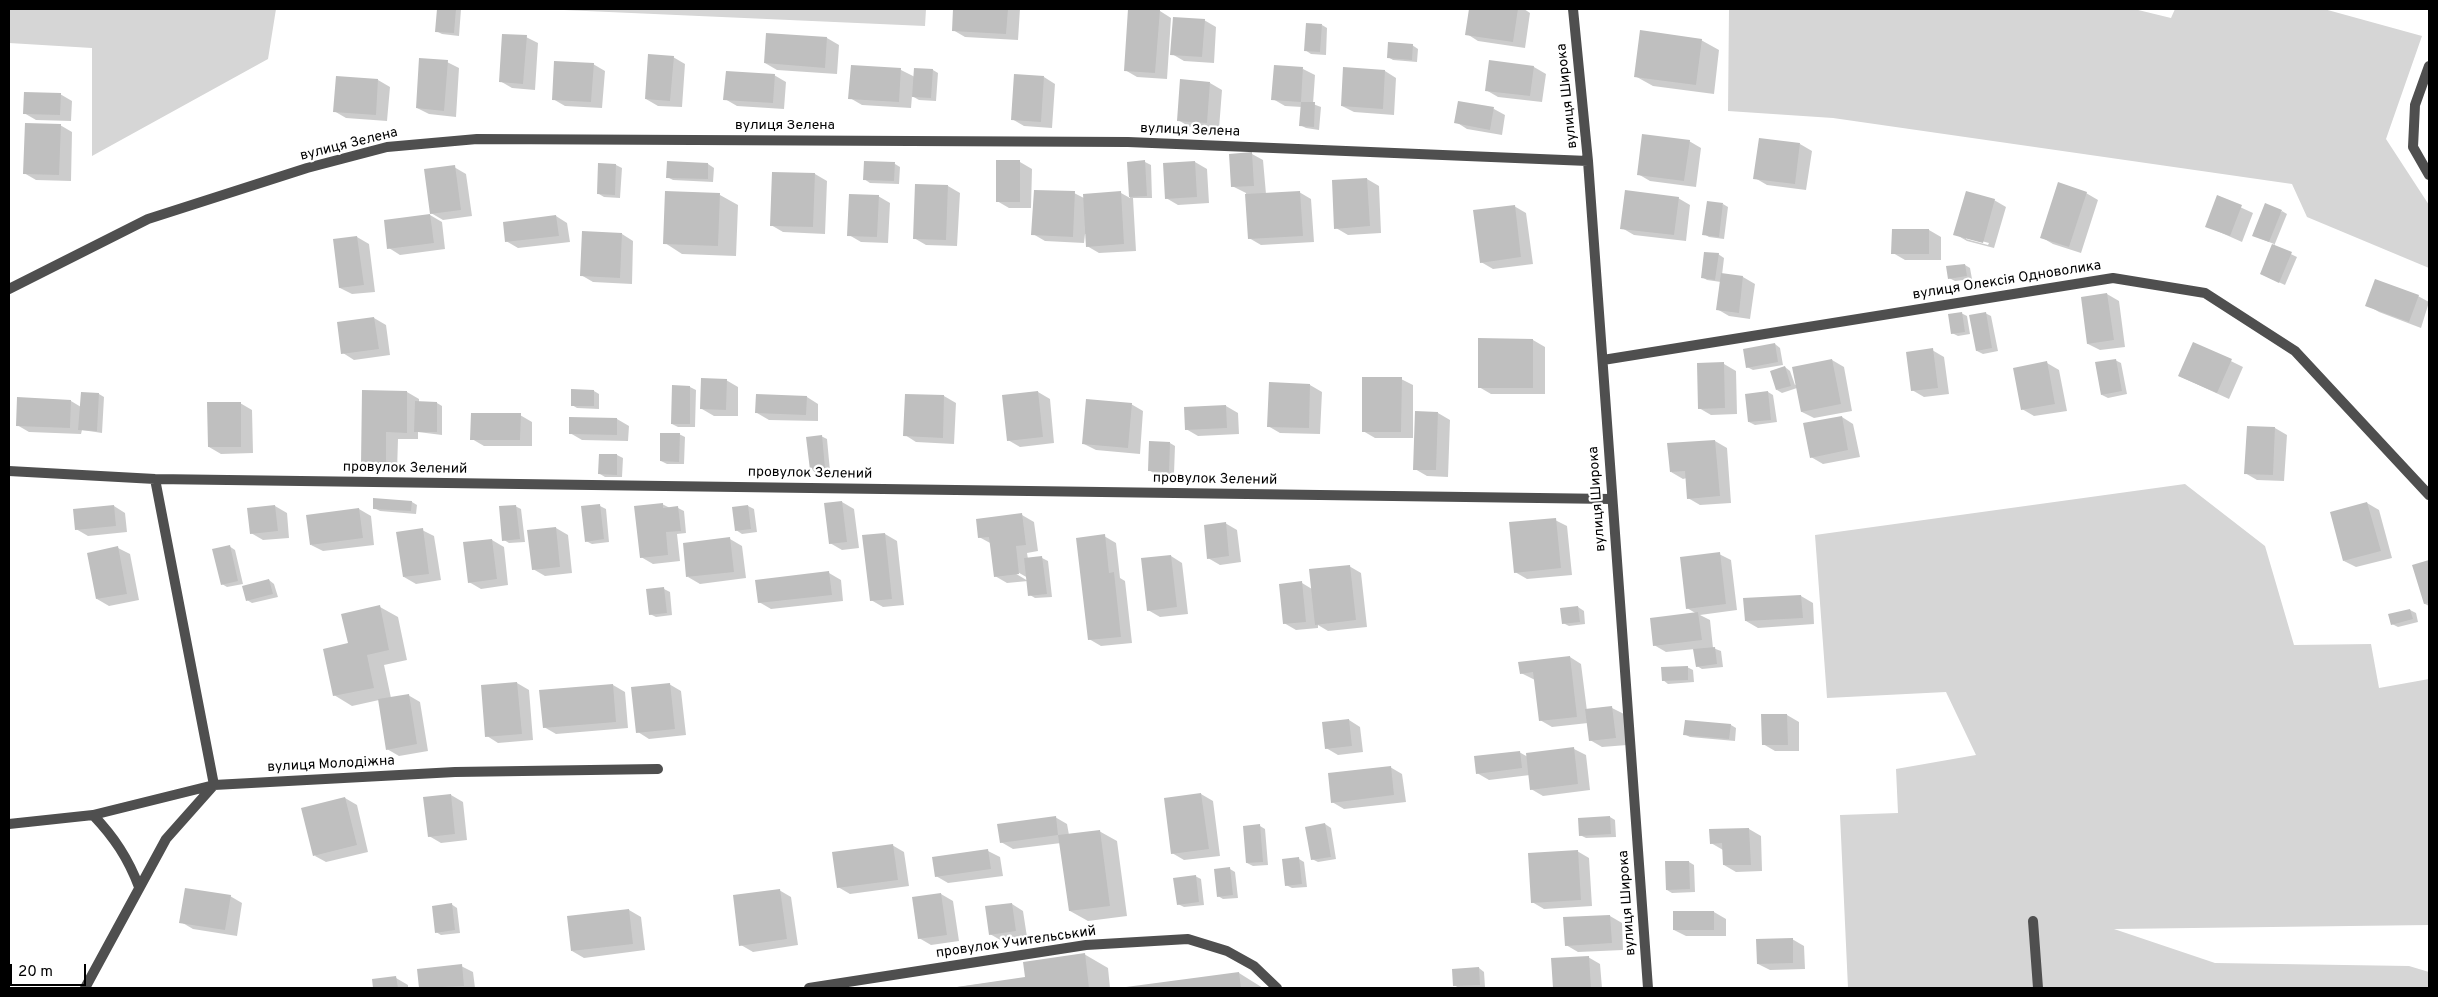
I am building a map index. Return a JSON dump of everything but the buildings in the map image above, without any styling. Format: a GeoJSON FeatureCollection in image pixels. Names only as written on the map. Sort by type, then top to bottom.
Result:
{"type":"FeatureCollection","features":[{"type":"Feature","properties":{"kind":"street","name":"вулиця Широка"},"geometry":{"type":"LineString","coordinates":[[1572,9],[1588,161],[1611,499],[1648,988]]}},
{"type":"Feature","properties":{"kind":"street"},"geometry":{"type":"LineString","coordinates":[[2429,66],[2416,105],[2413,147],[2429,175]]}},
{"type":"Feature","properties":{"kind":"street","name":"вулиця Зелена"},"geometry":{"type":"LineString","coordinates":[[9,290],[148,220],[307,168],[387,146],[477,139],[1128,142],[1588,161]]}},
{"type":"Feature","properties":{"kind":"street","name":"вулиця Олексія Одноволика"},"geometry":{"type":"LineString","coordinates":[[1603,360],[2113,278],[2187,290],[2205,293],[2295,352],[2429,494]]}},
{"type":"Feature","properties":{"kind":"street","name":"провулок Зелений"},"geometry":{"type":"LineString","coordinates":[[9,471],[155,479],[1611,499]]}},
{"type":"Feature","properties":{"kind":"street"},"geometry":{"type":"LineString","coordinates":[[85,988],[166,839],[214,785],[155,479]]}},
{"type":"Feature","properties":{"kind":"street","name":"вулиця Молодіжна"},"geometry":{"type":"LineString","coordinates":[[9,824],[93,815],[214,785],[455,772],[658,769]]}},
{"type":"Feature","properties":{"kind":"street"},"geometry":{"type":"LineString","coordinates":[[93,815],[112,836],[129,862],[139,886]]}},
{"type":"Feature","properties":{"kind":"street"},"geometry":{"type":"LineString","coordinates":[[2033,921],[2038,988]]}},
{"type":"Feature","properties":{"kind":"street","name":"провулок Учительський"},"geometry":{"type":"LineString","coordinates":[[809,988],[1086,945],[1188,939],[1227,950],[1254,966],[1277,988]]}},
{"type":"Feature","properties":{"kind":"shaded area"},"geometry":{"type":"Polygon","coordinates":[[[9,9],[276,9],[268,59],[92,156],[92,48],[9,43],[9,9]]]}},
{"type":"Feature","properties":{"kind":"shaded area"},"geometry":{"type":"Polygon","coordinates":[[[541,9],[926,9],[925,26],[541,9]]]}},
{"type":"Feature","properties":{"kind":"shaded area"},"geometry":{"type":"Polygon","coordinates":[[[1729,9],[2134,9],[2171,18],[2175,9],[2324,9],[2422,36],[2386,139],[2429,205],[2429,268],[2307,217],[2292,184],[1833,118],[1728,111],[1729,9]]]}},
{"type":"Feature","properties":{"kind":"shaded area"},"geometry":{"type":"Polygon","coordinates":[[[2185,484],[2265,546],[2294,645],[2371,644],[2379,688],[2429,679],[2429,925],[2114,929],[2215,963],[2409,966],[2429,972],[2429,988],[1848,988],[1840,815],[1898,813],[1896,769],[1976,755],[1946,692],[1827,698],[1815,535],[2185,484]]]}}]}
